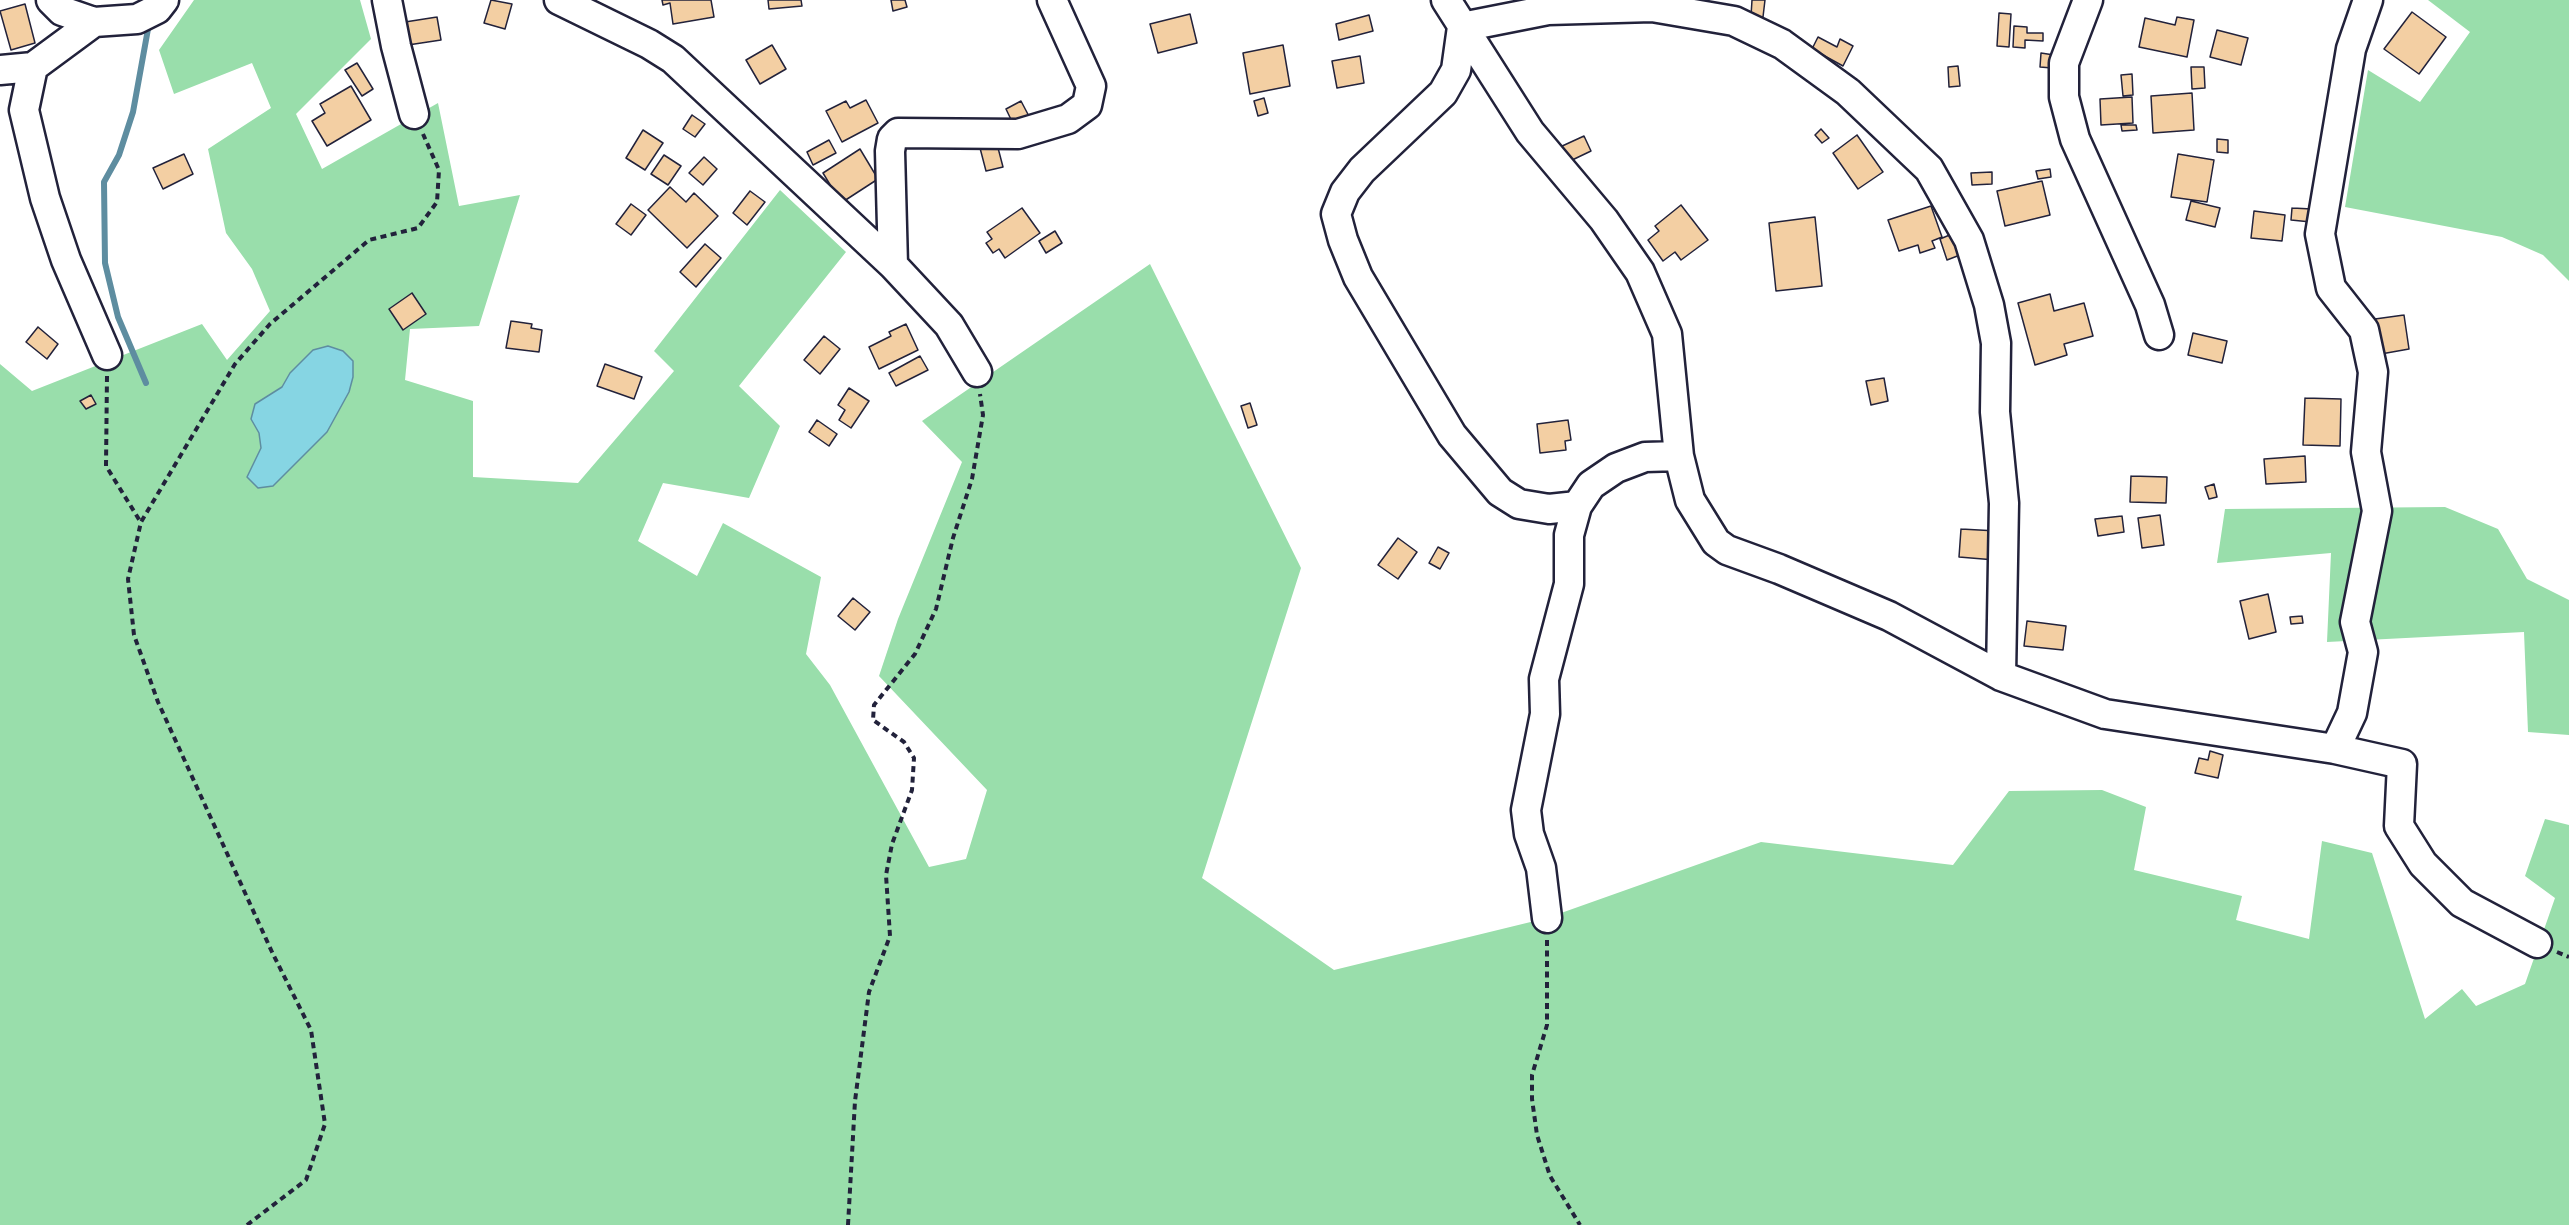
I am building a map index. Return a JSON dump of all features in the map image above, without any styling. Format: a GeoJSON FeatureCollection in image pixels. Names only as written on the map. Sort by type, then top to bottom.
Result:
{"type":"FeatureCollection","features":[{"type":"Feature","properties":{"kind":"street"},"geometry":{"type":"LineString","coordinates":[[51,0],[62,11],[94,22],[137,19],[157,9],[164,0]]}},
{"type":"Feature","properties":{"kind":"street"},"geometry":{"type":"LineString","coordinates":[[387,0],[414,114]]}},
{"type":"Feature","properties":{"kind":"street"},"geometry":{"type":"LineString","coordinates":[[559,0],[649,44],[673,59],[893,265],[949,325],[977,372]]}},
{"type":"Feature","properties":{"kind":"street"},"geometry":{"type":"LineString","coordinates":[[893,265],[890,151],[891,140],[898,133],[1018,134],[1068,119],[1087,105],[1091,86],[1052,0]]}},
{"type":"Feature","properties":{"kind":"street"},"geometry":{"type":"LineString","coordinates":[[1446,0],[1530,132],[1604,220],[1640,272],[1667,334],[1679,456],[1690,500],[1716,542],[1726,550],[1779,569],[1889,616],[2001,676],[2105,714],[2335,749],[2402,764],[2399,826],[2422,864],[2462,903],[2537,943]]}},
{"type":"Feature","properties":{"kind":"street"},"geometry":{"type":"LineString","coordinates":[[2088,0],[2064,63],[2064,97],[2074,139],[2150,305],[2159,335]]}},
{"type":"Feature","properties":{"kind":"street"},"geometry":{"type":"LineString","coordinates":[[2335,749],[2352,713],[2363,652],[2355,622],[2378,511],[2366,452],[2373,372],[2364,330],[2331,288],[2320,234],[2351,49],[2362,1]]}},
{"type":"Feature","properties":{"kind":"street"},"geometry":{"type":"LineString","coordinates":[[1462,27],[1548,10],[1652,7],[1736,10],[1848,92],[1929,170],[1969,240],[1989,305],[1996,343],[1995,412],[2004,503],[2001,676]]}},
{"type":"Feature","properties":{"kind":"street"},"geometry":{"type":"LineString","coordinates":[[94,22],[33,67],[12,110],[66,260],[107,355]]}},
{"type":"Feature","properties":{"kind":"street"},"geometry":{"type":"LineString","coordinates":[[1462,27],[1456,70],[1443,93],[1362,170],[1345,192],[1336,214],[1343,240],[1358,277],[1452,435],[1500,492],[1520,504],[1549,509],[1577,506]]}},
{"type":"Feature","properties":{"kind":"street"},"geometry":{"type":"LineString","coordinates":[[0,70],[33,67]]}},
{"type":"Feature","properties":{"kind":"street"},"geometry":{"type":"LineString","coordinates":[[1547,918],[1541,868],[1529,834],[1526,810],[1545,714],[1544,679],[1569,584],[1569,535],[1577,506],[1591,485],[1616,468],[1645,457],[1679,456]]}},
{"type":"Feature","properties":{"kind":"path"},"geometry":{"type":"LineString","coordinates":[[247,1225],[306,1180],[325,1124],[311,1030],[272,952],[158,702],[134,634],[128,579],[141,522],[235,364],[270,324],[369,240],[418,228],[437,202],[439,170],[414,114]]}},
{"type":"Feature","properties":{"kind":"path"},"geometry":{"type":"LineString","coordinates":[[107,355],[106,466],[141,522]]}},
{"type":"Feature","properties":{"kind":"path"},"geometry":{"type":"LineString","coordinates":[[848,1225],[855,1101],[869,992],[890,936],[886,875],[892,844],[912,790],[914,758],[904,742],[873,720],[874,705],[915,654],[936,609],[953,538],[972,479],[983,415],[977,372]]}},
{"type":"Feature","properties":{"kind":"path"},"geometry":{"type":"LineString","coordinates":[[1547,918],[1546,1025],[1532,1075],[1532,1099],[1538,1135],[1550,1176],[1580,1225]]}},
{"type":"Feature","properties":{"kind":"green space"},"geometry":{"type":"Polygon","coordinates":[[[194,0],[360,0],[371,39],[296,114],[322,169],[438,103],[459,206],[520,195],[479,326],[410,329],[405,380],[473,401],[473,477],[578,483],[674,371],[654,351],[780,190],[846,252],[739,386],[780,426],[749,498],[663,483],[638,541],[697,576],[723,523],[821,577],[806,654],[830,685],[929,867],[966,859],[987,790],[879,676],[898,619],[962,462],[922,421],[1150,264],[1301,568],[1202,878],[1334,970],[1547,918],[1761,842],[1953,865],[2009,791],[2102,790],[2146,807],[2134,870],[2242,896],[2236,920],[2309,939],[2322,841],[2372,853],[2425,1019],[2462,989],[2476,1006],[2525,984],[2555,898],[2525,876],[2545,819],[2569,825],[2569,1225],[0,1225],[0,364],[32,391],[202,324],[227,360],[270,311],[252,269],[226,233],[208,149],[271,108],[252,63],[174,94],[159,50],[194,0]],[[290,373],[282,387],[255,404],[261,448],[247,477],[258,488],[290,373]]]}},
{"type":"Feature","properties":{"kind":"green space"},"geometry":{"type":"Polygon","coordinates":[[[2428,0],[2569,0],[2569,281],[2543,255],[2502,237],[2345,207],[2368,70],[2420,102],[2470,32],[2428,0]]]}},
{"type":"Feature","properties":{"kind":"green space"},"geometry":{"type":"Polygon","coordinates":[[[2445,507],[2498,529],[2527,579],[2569,600],[2569,735],[2528,732],[2524,632],[2327,642],[2331,553],[2217,563],[2225,509],[2445,507]]]}},
{"type":"Feature","properties":{"kind":"water"},"geometry":{"type":"Polygon","coordinates":[[[328,346],[343,351],[353,361],[353,377],[349,392],[327,432],[273,486],[258,488],[247,477],[261,448],[259,433],[251,419],[255,404],[282,387],[290,373],[313,350],[328,346]]]}},
{"type":"Feature","properties":{"kind":"building"},"geometry":{"type":"Polygon","coordinates":[[[491,0],[512,4],[505,29],[484,23],[491,0]]]}},
{"type":"Feature","properties":{"kind":"building"},"geometry":{"type":"Polygon","coordinates":[[[662,0],[711,0],[714,17],[673,24],[670,3],[663,5],[662,0]]]}},
{"type":"Feature","properties":{"kind":"building"},"geometry":{"type":"Polygon","coordinates":[[[768,0],[801,0],[802,6],[769,9],[768,0]]]}},
{"type":"Feature","properties":{"kind":"building"},"geometry":{"type":"Polygon","coordinates":[[[891,0],[905,0],[907,7],[893,11],[891,0]]]}},
{"type":"Feature","properties":{"kind":"building"},"geometry":{"type":"Polygon","coordinates":[[[1752,0],[1765,0],[1763,17],[1751,16],[1752,0]]]}},
{"type":"Feature","properties":{"kind":"building"},"geometry":{"type":"Polygon","coordinates":[[[25,4],[35,43],[11,50],[0,11],[25,4]]]}},
{"type":"Feature","properties":{"kind":"building"},"geometry":{"type":"Polygon","coordinates":[[[2412,12],[2446,37],[2419,74],[2384,49],[2412,12]]]}},
{"type":"Feature","properties":{"kind":"building"},"geometry":{"type":"Polygon","coordinates":[[[1999,13],[2011,14],[2009,47],[1997,46],[1999,13]]]}},
{"type":"Feature","properties":{"kind":"building"},"geometry":{"type":"Polygon","coordinates":[[[1190,14],[1197,43],[1158,53],[1150,24],[1190,14]]]}},
{"type":"Feature","properties":{"kind":"building"},"geometry":{"type":"Polygon","coordinates":[[[1369,15],[1373,31],[1339,40],[1336,24],[1369,15]]]}},
{"type":"Feature","properties":{"kind":"building"},"geometry":{"type":"Polygon","coordinates":[[[437,17],[441,40],[408,45],[405,22],[437,17]]]}},
{"type":"Feature","properties":{"kind":"building"},"geometry":{"type":"Polygon","coordinates":[[[2177,17],[2194,20],[2187,57],[2139,47],[2145,18],[2175,25],[2177,17]]]}},
{"type":"Feature","properties":{"kind":"building"},"geometry":{"type":"Polygon","coordinates":[[[2014,26],[2027,27],[2027,33],[2043,33],[2043,41],[2025,40],[2025,48],[2013,47],[2014,26]]]}},
{"type":"Feature","properties":{"kind":"building"},"geometry":{"type":"Polygon","coordinates":[[[2217,30],[2248,38],[2241,65],[2210,57],[2217,30]]]}},
{"type":"Feature","properties":{"kind":"building"},"geometry":{"type":"Polygon","coordinates":[[[1818,37],[1837,47],[1840,39],[1853,46],[1843,66],[1812,49],[1818,37]]]}},
{"type":"Feature","properties":{"kind":"building"},"geometry":{"type":"Polygon","coordinates":[[[772,45],[786,69],[760,84],[746,60],[772,45]]]}},
{"type":"Feature","properties":{"kind":"building"},"geometry":{"type":"Polygon","coordinates":[[[1283,45],[1290,86],[1250,94],[1243,53],[1283,45]]]}},
{"type":"Feature","properties":{"kind":"building"},"geometry":{"type":"Polygon","coordinates":[[[2041,53],[2054,55],[2052,68],[2040,67],[2041,53]]]}},
{"type":"Feature","properties":{"kind":"building"},"geometry":{"type":"Polygon","coordinates":[[[1360,56],[1364,83],[1337,88],[1332,61],[1360,56]]]}},
{"type":"Feature","properties":{"kind":"building"},"geometry":{"type":"Polygon","coordinates":[[[357,63],[373,89],[362,96],[345,70],[357,63]]]}},
{"type":"Feature","properties":{"kind":"building"},"geometry":{"type":"Polygon","coordinates":[[[1958,66],[1960,86],[1949,87],[1948,67],[1958,66]]]}},
{"type":"Feature","properties":{"kind":"building"},"geometry":{"type":"Polygon","coordinates":[[[2191,67],[2204,67],[2205,88],[2192,89],[2191,67]]]}},
{"type":"Feature","properties":{"kind":"building"},"geometry":{"type":"Polygon","coordinates":[[[2132,74],[2133,95],[2123,96],[2121,75],[2132,74]]]}},
{"type":"Feature","properties":{"kind":"building"},"geometry":{"type":"Polygon","coordinates":[[[351,86],[371,120],[327,146],[312,121],[325,113],[320,104],[351,86]]]}},
{"type":"Feature","properties":{"kind":"building"},"geometry":{"type":"Polygon","coordinates":[[[2192,93],[2194,130],[2153,133],[2151,96],[2192,93]]]}},
{"type":"Feature","properties":{"kind":"building"},"geometry":{"type":"Polygon","coordinates":[[[2132,97],[2133,123],[2101,125],[2100,99],[2132,97]]]}},
{"type":"Feature","properties":{"kind":"building"},"geometry":{"type":"Polygon","coordinates":[[[1264,98],[1268,113],[1258,116],[1254,101],[1264,98]]]}},
{"type":"Feature","properties":{"kind":"building"},"geometry":{"type":"Polygon","coordinates":[[[866,100],[878,123],[842,142],[826,111],[846,101],[850,108],[866,100]]]}},
{"type":"Feature","properties":{"kind":"building"},"geometry":{"type":"Polygon","coordinates":[[[1021,101],[1032,122],[1016,130],[1006,109],[1021,101]]]}},
{"type":"Feature","properties":{"kind":"building"},"geometry":{"type":"Polygon","coordinates":[[[692,115],[705,124],[695,137],[683,129],[692,115]]]}},
{"type":"Feature","properties":{"kind":"building"},"geometry":{"type":"Polygon","coordinates":[[[2121,125],[2136,125],[2137,130],[2122,131],[2121,125]]]}},
{"type":"Feature","properties":{"kind":"building"},"geometry":{"type":"Polygon","coordinates":[[[1821,129],[1829,138],[1822,143],[1815,135],[1821,129]]]}},
{"type":"Feature","properties":{"kind":"building"},"geometry":{"type":"Polygon","coordinates":[[[643,130],[663,143],[645,170],[626,158],[643,130]]]}},
{"type":"Feature","properties":{"kind":"building"},"geometry":{"type":"Polygon","coordinates":[[[1857,135],[1883,172],[1858,189],[1833,153],[1857,135]]]}},
{"type":"Feature","properties":{"kind":"building"},"geometry":{"type":"Polygon","coordinates":[[[1584,136],[1591,151],[1568,162],[1560,147],[1584,136]]]}},
{"type":"Feature","properties":{"kind":"building"},"geometry":{"type":"Polygon","coordinates":[[[2217,139],[2228,140],[2228,153],[2217,152],[2217,139]]]}},
{"type":"Feature","properties":{"kind":"building"},"geometry":{"type":"Polygon","coordinates":[[[829,140],[836,153],[813,165],[807,152],[829,140]]]}},
{"type":"Feature","properties":{"kind":"building"},"geometry":{"type":"Polygon","coordinates":[[[997,144],[1003,167],[986,171],[980,148],[997,144]]]}},
{"type":"Feature","properties":{"kind":"building"},"geometry":{"type":"Polygon","coordinates":[[[860,149],[878,179],[841,203],[823,173],[860,149]]]}},
{"type":"Feature","properties":{"kind":"building"},"geometry":{"type":"Polygon","coordinates":[[[184,154],[193,174],[163,189],[153,168],[184,154]]]}},
{"type":"Feature","properties":{"kind":"building"},"geometry":{"type":"Polygon","coordinates":[[[2178,154],[2214,160],[2207,202],[2171,197],[2178,154]]]}},
{"type":"Feature","properties":{"kind":"building"},"geometry":{"type":"Polygon","coordinates":[[[664,155],[681,166],[668,185],[651,174],[664,155]]]}},
{"type":"Feature","properties":{"kind":"building"},"geometry":{"type":"Polygon","coordinates":[[[704,157],[717,169],[703,185],[689,173],[704,157]]]}},
{"type":"Feature","properties":{"kind":"building"},"geometry":{"type":"Polygon","coordinates":[[[2050,169],[2051,177],[2038,179],[2036,171],[2050,169]]]}},
{"type":"Feature","properties":{"kind":"building"},"geometry":{"type":"Polygon","coordinates":[[[1992,172],[1992,184],[1972,185],[1971,173],[1992,172]]]}},
{"type":"Feature","properties":{"kind":"building"},"geometry":{"type":"Polygon","coordinates":[[[2042,181],[2050,215],[2005,226],[1997,191],[2042,181]]]}},
{"type":"Feature","properties":{"kind":"building"},"geometry":{"type":"Polygon","coordinates":[[[670,187],[686,202],[694,193],[718,216],[687,248],[648,210],[670,187]]]}},
{"type":"Feature","properties":{"kind":"building"},"geometry":{"type":"Polygon","coordinates":[[[750,191],[765,202],[747,225],[733,213],[750,191]]]}},
{"type":"Feature","properties":{"kind":"building"},"geometry":{"type":"Polygon","coordinates":[[[2191,201],[2220,208],[2215,227],[2186,220],[2191,201]]]}},
{"type":"Feature","properties":{"kind":"building"},"geometry":{"type":"Polygon","coordinates":[[[631,204],[646,215],[631,235],[616,224],[631,204]]]}},
{"type":"Feature","properties":{"kind":"building"},"geometry":{"type":"Polygon","coordinates":[[[1681,205],[1708,240],[1681,260],[1675,252],[1663,261],[1648,240],[1659,231],[1655,226],[1681,205]]]}},
{"type":"Feature","properties":{"kind":"building"},"geometry":{"type":"Polygon","coordinates":[[[1931,206],[1942,237],[1932,241],[1935,248],[1920,253],[1918,245],[1899,251],[1888,220],[1931,206]]]}},
{"type":"Feature","properties":{"kind":"building"},"geometry":{"type":"Polygon","coordinates":[[[1022,208],[1040,233],[1005,258],[999,249],[993,253],[986,243],[992,239],[987,232],[1022,208]]]}},
{"type":"Feature","properties":{"kind":"building"},"geometry":{"type":"Polygon","coordinates":[[[2292,208],[2312,209],[2311,222],[2291,220],[2292,208]]]}},
{"type":"Feature","properties":{"kind":"building"},"geometry":{"type":"Polygon","coordinates":[[[2254,211],[2285,215],[2282,241],[2251,238],[2254,211]]]}},
{"type":"Feature","properties":{"kind":"building"},"geometry":{"type":"Polygon","coordinates":[[[1815,217],[1822,286],[1776,291],[1769,223],[1815,217]]]}},
{"type":"Feature","properties":{"kind":"building"},"geometry":{"type":"Polygon","coordinates":[[[1055,231],[1062,243],[1046,253],[1039,241],[1055,231]]]}},
{"type":"Feature","properties":{"kind":"building"},"geometry":{"type":"Polygon","coordinates":[[[1952,234],[1960,255],[1947,260],[1940,239],[1952,234]]]}},
{"type":"Feature","properties":{"kind":"building"},"geometry":{"type":"Polygon","coordinates":[[[705,244],[721,258],[696,287],[680,272],[705,244]]]}},
{"type":"Feature","properties":{"kind":"building"},"geometry":{"type":"Polygon","coordinates":[[[412,293],[426,314],[403,330],[389,309],[412,293]]]}},
{"type":"Feature","properties":{"kind":"building"},"geometry":{"type":"Polygon","coordinates":[[[2050,294],[2054,311],[2084,303],[2093,336],[2064,344],[2067,355],[2035,365],[2018,303],[2050,294]]]}},
{"type":"Feature","properties":{"kind":"building"},"geometry":{"type":"Polygon","coordinates":[[[2404,315],[2409,349],[2381,354],[2375,319],[2404,315]]]}},
{"type":"Feature","properties":{"kind":"building"},"geometry":{"type":"Polygon","coordinates":[[[511,321],[532,324],[531,328],[542,330],[539,352],[506,348],[511,321]]]}},
{"type":"Feature","properties":{"kind":"building"},"geometry":{"type":"Polygon","coordinates":[[[906,324],[918,350],[879,369],[869,347],[891,336],[889,332],[906,324]]]}},
{"type":"Feature","properties":{"kind":"building"},"geometry":{"type":"Polygon","coordinates":[[[38,327],[58,344],[47,359],[26,342],[38,327]]]}},
{"type":"Feature","properties":{"kind":"building"},"geometry":{"type":"Polygon","coordinates":[[[2193,333],[2227,341],[2222,363],[2188,355],[2193,333]]]}},
{"type":"Feature","properties":{"kind":"building"},"geometry":{"type":"Polygon","coordinates":[[[824,336],[840,349],[820,374],[804,360],[824,336]]]}},
{"type":"Feature","properties":{"kind":"building"},"geometry":{"type":"Polygon","coordinates":[[[920,356],[928,370],[896,386],[889,373],[920,356]]]}},
{"type":"Feature","properties":{"kind":"building"},"geometry":{"type":"Polygon","coordinates":[[[605,364],[642,377],[634,399],[597,386],[605,364]]]}},
{"type":"Feature","properties":{"kind":"building"},"geometry":{"type":"Polygon","coordinates":[[[1884,378],[1888,401],[1871,405],[1866,381],[1884,378]]]}},
{"type":"Feature","properties":{"kind":"building"},"geometry":{"type":"Polygon","coordinates":[[[849,388],[869,401],[851,428],[839,420],[845,410],[838,405],[849,388]]]}},
{"type":"Feature","properties":{"kind":"building"},"geometry":{"type":"Polygon","coordinates":[[[91,395],[96,404],[86,409],[80,401],[91,395]]]}},
{"type":"Feature","properties":{"kind":"building"},"geometry":{"type":"Polygon","coordinates":[[[2305,398],[2341,399],[2340,446],[2303,445],[2305,398]]]}},
{"type":"Feature","properties":{"kind":"building"},"geometry":{"type":"Polygon","coordinates":[[[1250,403],[1257,425],[1248,428],[1241,406],[1250,403]]]}},
{"type":"Feature","properties":{"kind":"building"},"geometry":{"type":"Polygon","coordinates":[[[817,420],[837,434],[829,446],[809,432],[817,420]]]}},
{"type":"Feature","properties":{"kind":"building"},"geometry":{"type":"Polygon","coordinates":[[[1568,420],[1571,440],[1565,441],[1566,450],[1540,453],[1537,424],[1568,420]]]}},
{"type":"Feature","properties":{"kind":"building"},"geometry":{"type":"Polygon","coordinates":[[[2305,456],[2306,482],[2266,484],[2264,459],[2305,456]]]}},
{"type":"Feature","properties":{"kind":"building"},"geometry":{"type":"Polygon","coordinates":[[[2131,476],[2167,477],[2166,503],[2130,502],[2131,476]]]}},
{"type":"Feature","properties":{"kind":"building"},"geometry":{"type":"Polygon","coordinates":[[[2214,484],[2217,497],[2209,499],[2205,487],[2214,484]]]}},
{"type":"Feature","properties":{"kind":"building"},"geometry":{"type":"Polygon","coordinates":[[[2160,515],[2164,545],[2142,548],[2138,518],[2160,515]]]}},
{"type":"Feature","properties":{"kind":"building"},"geometry":{"type":"Polygon","coordinates":[[[2122,516],[2124,532],[2098,536],[2095,519],[2122,516]]]}},
{"type":"Feature","properties":{"kind":"building"},"geometry":{"type":"Polygon","coordinates":[[[1961,529],[1997,531],[1995,560],[1959,557],[1961,529]]]}},
{"type":"Feature","properties":{"kind":"building"},"geometry":{"type":"Polygon","coordinates":[[[1398,538],[1417,552],[1398,579],[1378,565],[1398,538]]]}},
{"type":"Feature","properties":{"kind":"building"},"geometry":{"type":"Polygon","coordinates":[[[1438,547],[1449,553],[1440,569],[1429,563],[1438,547]]]}},
{"type":"Feature","properties":{"kind":"building"},"geometry":{"type":"Polygon","coordinates":[[[2268,594],[2276,632],[2249,639],[2240,601],[2268,594]]]}},
{"type":"Feature","properties":{"kind":"building"},"geometry":{"type":"Polygon","coordinates":[[[853,598],[870,612],[855,630],[838,616],[853,598]]]}},
{"type":"Feature","properties":{"kind":"building"},"geometry":{"type":"Polygon","coordinates":[[[2302,616],[2303,623],[2291,624],[2290,617],[2302,616]]]}},
{"type":"Feature","properties":{"kind":"building"},"geometry":{"type":"Polygon","coordinates":[[[2027,621],[2066,626],[2063,650],[2024,646],[2027,621]]]}},
{"type":"Feature","properties":{"kind":"building"},"geometry":{"type":"Polygon","coordinates":[[[2210,751],[2223,755],[2218,778],[2195,773],[2199,758],[2208,760],[2210,751]]]}},
{"type":"Feature","properties":{"kind":"waterway"},"geometry":{"type":"LineString","coordinates":[[146,383],[118,317],[105,263],[104,182],[119,155],[133,112],[148,29]]}}]}
